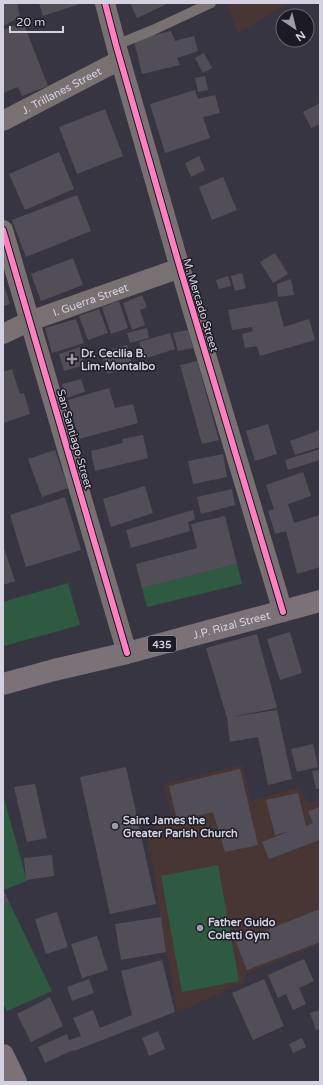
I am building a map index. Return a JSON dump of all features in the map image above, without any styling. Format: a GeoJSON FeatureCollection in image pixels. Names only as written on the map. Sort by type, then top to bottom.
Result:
{"type":"FeatureCollection","features":[{"type":"Feature","properties":{"kind":"main road","name":"J.P. Rizal Street"},"geometry":{"type":"LineString","coordinates":[[3,684],[54,670],[127,653],[320,601]]}},
{"type":"Feature","properties":{"kind":"main road"},"geometry":{"type":"LineString","coordinates":[[3,1055],[16,1082]]}},
{"type":"Feature","properties":{"kind":"street","name":"M. Mercado Street"},"geometry":{"type":"LineString","coordinates":[[105,3],[180,268],[283,612]]}},
{"type":"Feature","properties":{"kind":"street","name":"J. Trillanes Street"},"geometry":{"type":"LineString","coordinates":[[3,121],[118,52]]}},
{"type":"Feature","properties":{"kind":"street","name":"San Santiago Street"},"geometry":{"type":"LineString","coordinates":[[3,230],[127,653]]}},
{"type":"Feature","properties":{"kind":"street","name":"I. Guerra Street"},"geometry":{"type":"LineString","coordinates":[[3,334],[30,321],[180,268]]}},
{"type":"Feature","properties":{"kind":"lane"},"geometry":{"type":"LineString","coordinates":[[118,52],[154,30],[211,3]]}},
{"type":"Feature","properties":{"kind":"shaded area"},"geometry":{"type":"Polygon","coordinates":[[[226,3],[289,3],[280,8],[275,8],[275,11],[238,33],[226,3]]]}},
{"type":"Feature","properties":{"kind":"shaded area"},"geometry":{"type":"Polygon","coordinates":[[[242,765],[251,801],[299,787],[308,803],[320,799],[320,944],[246,974],[244,982],[177,1013],[146,830],[174,822],[163,784],[242,765]]]}},
{"type":"Feature","properties":{"kind":"green space"},"geometry":{"type":"Polygon","coordinates":[[[237,564],[242,584],[147,607],[142,588],[237,564]]]}},
{"type":"Feature","properties":{"kind":"green space"},"geometry":{"type":"Polygon","coordinates":[[[68,583],[80,625],[4,646],[3,602],[68,583]]]}},
{"type":"Feature","properties":{"kind":"green space"},"geometry":{"type":"Polygon","coordinates":[[[3,795],[27,881],[3,890],[3,795]]]}},
{"type":"Feature","properties":{"kind":"green space","name":"Father Guido Coletti Gym"},"geometry":{"type":"Polygon","coordinates":[[[218,865],[239,981],[182,992],[161,876],[218,865]]]}},
{"type":"Feature","properties":{"kind":"green space"},"geometry":{"type":"Polygon","coordinates":[[[9,902],[52,991],[7,1011],[3,1003],[3,905],[9,902]]]}},
{"type":"Feature","properties":{"kind":"building"},"geometry":{"type":"Polygon","coordinates":[[[3,3],[17,3],[20,17],[3,26],[3,3]]]}},
{"type":"Feature","properties":{"kind":"building"},"geometry":{"type":"Polygon","coordinates":[[[39,3],[83,3],[43,16],[39,3]]]}},
{"type":"Feature","properties":{"kind":"building"},"geometry":{"type":"Polygon","coordinates":[[[130,3],[169,3],[137,18],[130,3]]]}},
{"type":"Feature","properties":{"kind":"building"},"geometry":{"type":"Polygon","coordinates":[[[23,22],[48,86],[22,96],[18,87],[3,93],[3,30],[23,22]]]}},
{"type":"Feature","properties":{"kind":"building"},"geometry":{"type":"Polygon","coordinates":[[[171,31],[175,41],[194,36],[198,51],[177,58],[180,65],[142,74],[134,40],[171,31]]]}},
{"type":"Feature","properties":{"kind":"building"},"geometry":{"type":"Polygon","coordinates":[[[204,53],[212,68],[203,73],[195,58],[204,53]]]}},
{"type":"Feature","properties":{"kind":"building"},"geometry":{"type":"Polygon","coordinates":[[[205,76],[208,90],[198,92],[195,78],[205,76]]]}},
{"type":"Feature","properties":{"kind":"building"},"geometry":{"type":"Polygon","coordinates":[[[195,90],[198,99],[215,95],[220,113],[203,117],[210,138],[165,153],[150,104],[195,90]]]}},
{"type":"Feature","properties":{"kind":"building"},"geometry":{"type":"Polygon","coordinates":[[[320,103],[320,124],[311,128],[303,112],[320,103]]]}},
{"type":"Feature","properties":{"kind":"building"},"geometry":{"type":"Polygon","coordinates":[[[105,109],[123,156],[77,174],[59,127],[105,109]]]}},
{"type":"Feature","properties":{"kind":"building"},"geometry":{"type":"Polygon","coordinates":[[[59,152],[74,189],[25,210],[9,174],[59,152]]]}},
{"type":"Feature","properties":{"kind":"building"},"geometry":{"type":"Polygon","coordinates":[[[199,156],[205,170],[191,177],[185,163],[199,156]]]}},
{"type":"Feature","properties":{"kind":"building"},"geometry":{"type":"Polygon","coordinates":[[[223,177],[237,210],[212,220],[199,187],[223,177]]]}},
{"type":"Feature","properties":{"kind":"building"},"geometry":{"type":"Polygon","coordinates":[[[77,195],[91,231],[26,257],[12,220],[77,195]]]}},
{"type":"Feature","properties":{"kind":"building"},"geometry":{"type":"Polygon","coordinates":[[[275,253],[288,274],[273,283],[260,262],[275,253]]]}},
{"type":"Feature","properties":{"kind":"building"},"geometry":{"type":"Polygon","coordinates":[[[73,258],[83,285],[41,301],[31,274],[73,258]]]}},
{"type":"Feature","properties":{"kind":"building"},"geometry":{"type":"Polygon","coordinates":[[[242,273],[246,288],[235,291],[231,276],[242,273]]]}},
{"type":"Feature","properties":{"kind":"building"},"geometry":{"type":"Polygon","coordinates":[[[228,276],[231,286],[219,289],[216,280],[228,276]]]}},
{"type":"Feature","properties":{"kind":"building"},"geometry":{"type":"Polygon","coordinates":[[[291,279],[294,295],[278,297],[277,284],[291,279]]]}},
{"type":"Feature","properties":{"kind":"building"},"geometry":{"type":"Polygon","coordinates":[[[3,282],[10,304],[3,306],[3,282]]]}},
{"type":"Feature","properties":{"kind":"building"},"geometry":{"type":"Polygon","coordinates":[[[142,295],[147,307],[140,310],[145,325],[132,330],[123,303],[142,295]]]}},
{"type":"Feature","properties":{"kind":"building"},"geometry":{"type":"Polygon","coordinates":[[[119,301],[128,328],[111,334],[102,307],[119,301]]]}},
{"type":"Feature","properties":{"kind":"building"},"geometry":{"type":"Polygon","coordinates":[[[277,301],[284,327],[309,319],[315,340],[260,356],[257,346],[245,348],[242,334],[253,331],[252,327],[232,330],[228,310],[277,301]]]}},
{"type":"Feature","properties":{"kind":"building"},"geometry":{"type":"Polygon","coordinates":[[[99,309],[108,333],[88,340],[79,316],[99,309]]]}},
{"type":"Feature","properties":{"kind":"building"},"geometry":{"type":"Polygon","coordinates":[[[76,319],[84,343],[52,353],[45,328],[76,319]]]}},
{"type":"Feature","properties":{"kind":"building"},"geometry":{"type":"Polygon","coordinates":[[[147,328],[149,338],[130,343],[127,333],[147,328]]]}},
{"type":"Feature","properties":{"kind":"building"},"geometry":{"type":"Polygon","coordinates":[[[188,330],[193,348],[178,351],[173,333],[188,330]]]}},
{"type":"Feature","properties":{"kind":"building"},"geometry":{"type":"Polygon","coordinates":[[[170,333],[175,349],[144,359],[139,342],[170,333]]]}},
{"type":"Feature","properties":{"kind":"building"},"geometry":{"type":"Polygon","coordinates":[[[127,345],[133,367],[107,374],[101,352],[127,345]]]}},
{"type":"Feature","properties":{"kind":"building","name":"Dr. Cecilia B. Lim-Montalbo"},"geometry":{"type":"Polygon","coordinates":[[[80,347],[85,365],[64,371],[59,354],[80,347]]]}},
{"type":"Feature","properties":{"kind":"building"},"geometry":{"type":"Polygon","coordinates":[[[197,361],[219,440],[202,444],[180,365],[197,361]]]}},
{"type":"Feature","properties":{"kind":"building"},"geometry":{"type":"Polygon","coordinates":[[[12,369],[20,394],[24,393],[30,414],[3,423],[3,372],[12,369]]]}},
{"type":"Feature","properties":{"kind":"building"},"geometry":{"type":"Polygon","coordinates":[[[81,379],[85,392],[66,398],[62,384],[81,379]]]}},
{"type":"Feature","properties":{"kind":"building"},"geometry":{"type":"Polygon","coordinates":[[[109,388],[115,408],[133,404],[138,423],[79,439],[68,400],[109,388]]]}},
{"type":"Feature","properties":{"kind":"building"},"geometry":{"type":"Polygon","coordinates":[[[268,424],[277,454],[255,461],[246,431],[268,424]]]}},
{"type":"Feature","properties":{"kind":"building"},"geometry":{"type":"Polygon","coordinates":[[[320,430],[320,447],[295,455],[290,441],[320,430]]]}},
{"type":"Feature","properties":{"kind":"building"},"geometry":{"type":"Polygon","coordinates":[[[143,435],[148,458],[95,471],[91,451],[123,443],[122,439],[143,435]]]}},
{"type":"Feature","properties":{"kind":"building"},"geometry":{"type":"Polygon","coordinates":[[[320,449],[320,460],[288,470],[285,460],[320,449]]]}},
{"type":"Feature","properties":{"kind":"building"},"geometry":{"type":"Polygon","coordinates":[[[55,450],[68,488],[42,497],[28,459],[55,450]]]}},
{"type":"Feature","properties":{"kind":"building"},"geometry":{"type":"Polygon","coordinates":[[[223,454],[227,477],[193,484],[188,461],[223,454]]]}},
{"type":"Feature","properties":{"kind":"building"},"geometry":{"type":"Polygon","coordinates":[[[303,472],[311,496],[288,504],[294,523],[320,515],[320,567],[297,574],[286,531],[275,534],[268,511],[274,509],[266,485],[303,472]]]}},
{"type":"Feature","properties":{"kind":"building"},"geometry":{"type":"Polygon","coordinates":[[[145,486],[153,513],[111,527],[103,499],[145,486]]]}},
{"type":"Feature","properties":{"kind":"building"},"geometry":{"type":"Polygon","coordinates":[[[232,489],[235,505],[201,514],[197,497],[232,489]]]}},
{"type":"Feature","properties":{"kind":"building"},"geometry":{"type":"Polygon","coordinates":[[[65,497],[81,550],[26,567],[10,515],[65,497]]]}},
{"type":"Feature","properties":{"kind":"building"},"geometry":{"type":"Polygon","coordinates":[[[193,510],[195,519],[188,522],[190,531],[131,548],[126,530],[193,510]]]}},
{"type":"Feature","properties":{"kind":"building"},"geometry":{"type":"Polygon","coordinates":[[[225,516],[237,564],[142,588],[136,564],[197,548],[191,524],[225,516]]]}},
{"type":"Feature","properties":{"kind":"building"},"geometry":{"type":"Polygon","coordinates":[[[3,545],[15,581],[3,585],[3,545]]]}},
{"type":"Feature","properties":{"kind":"building"},"geometry":{"type":"Polygon","coordinates":[[[290,632],[302,673],[280,680],[267,639],[290,632]]]}},
{"type":"Feature","properties":{"kind":"building"},"geometry":{"type":"Polygon","coordinates":[[[257,634],[277,708],[231,717],[277,710],[292,779],[268,785],[258,737],[230,742],[227,718],[206,648],[257,634]]]}},
{"type":"Feature","properties":{"kind":"building"},"geometry":{"type":"Polygon","coordinates":[[[313,744],[318,767],[297,772],[291,749],[313,744]]]}},
{"type":"Feature","properties":{"kind":"building","name":"Saint James the Greater Parish Church"},"geometry":{"type":"Polygon","coordinates":[[[126,767],[156,904],[110,914],[80,777],[126,767]]]}},
{"type":"Feature","properties":{"kind":"building"},"geometry":{"type":"Polygon","coordinates":[[[240,769],[258,845],[225,852],[213,812],[177,820],[169,786],[240,769]]]}},
{"type":"Feature","properties":{"kind":"building"},"geometry":{"type":"Polygon","coordinates":[[[320,770],[320,788],[316,789],[312,771],[320,770]]]}},
{"type":"Feature","properties":{"kind":"building"},"geometry":{"type":"Polygon","coordinates":[[[35,784],[47,838],[27,842],[14,787],[35,784]]]}},
{"type":"Feature","properties":{"kind":"building"},"geometry":{"type":"Polygon","coordinates":[[[298,793],[306,826],[313,823],[308,811],[320,807],[320,840],[269,859],[262,842],[290,831],[275,835],[266,800],[298,793]]]}},
{"type":"Feature","properties":{"kind":"building"},"geometry":{"type":"Polygon","coordinates":[[[52,855],[54,876],[26,880],[24,858],[52,855]]]}},
{"type":"Feature","properties":{"kind":"building"},"geometry":{"type":"Polygon","coordinates":[[[4,891],[9,902],[3,905],[3,892],[4,891]]]}},
{"type":"Feature","properties":{"kind":"building"},"geometry":{"type":"Polygon","coordinates":[[[320,909],[320,942],[247,970],[236,942],[320,909]]]}},
{"type":"Feature","properties":{"kind":"building"},"geometry":{"type":"Polygon","coordinates":[[[57,912],[68,947],[46,954],[35,919],[57,912]]]}},
{"type":"Feature","properties":{"kind":"building"},"geometry":{"type":"Polygon","coordinates":[[[161,917],[166,952],[121,960],[115,924],[161,917]]]}},
{"type":"Feature","properties":{"kind":"building"},"geometry":{"type":"Polygon","coordinates":[[[97,936],[108,970],[82,978],[71,944],[97,936]]]}},
{"type":"Feature","properties":{"kind":"building"},"geometry":{"type":"Polygon","coordinates":[[[304,959],[314,981],[299,988],[306,1004],[293,1010],[286,994],[278,998],[268,975],[304,959]]]}},
{"type":"Feature","properties":{"kind":"building"},"geometry":{"type":"Polygon","coordinates":[[[162,960],[175,1012],[74,1051],[73,1050],[45,1063],[38,1047],[67,1034],[69,1040],[81,1036],[73,1018],[93,1010],[100,1028],[132,1015],[121,971],[162,960]]]}},
{"type":"Feature","properties":{"kind":"building"},"geometry":{"type":"Polygon","coordinates":[[[89,979],[94,993],[72,1001],[67,987],[89,979]]]}},
{"type":"Feature","properties":{"kind":"building"},"geometry":{"type":"Polygon","coordinates":[[[264,979],[284,1026],[253,1040],[232,993],[264,979]]]}},
{"type":"Feature","properties":{"kind":"building"},"geometry":{"type":"Polygon","coordinates":[[[50,997],[63,1026],[31,1042],[17,1014],[50,997]]]}},
{"type":"Feature","properties":{"kind":"building"},"geometry":{"type":"Polygon","coordinates":[[[320,1010],[320,1029],[316,1030],[310,1013],[320,1010]]]}},
{"type":"Feature","properties":{"kind":"building"},"geometry":{"type":"Polygon","coordinates":[[[158,1031],[165,1049],[149,1056],[142,1038],[158,1031]]]}},
{"type":"Feature","properties":{"kind":"building"},"geometry":{"type":"Polygon","coordinates":[[[302,1038],[306,1047],[293,1053],[289,1044],[302,1038]]]}},
{"type":"Feature","properties":{"kind":"cycle path"},"geometry":{"type":"LineString","coordinates":[[105,3],[180,268],[283,612]]}},
{"type":"Feature","properties":{"kind":"cycle path"},"geometry":{"type":"LineString","coordinates":[[3,230],[127,653]]}},
{"type":"Feature","properties":{"kind":"place","name":"Dr. Cecilia B. Lim-Montalbo"},"geometry":{"type":"Point","coordinates":[72,359]}},
{"type":"Feature","properties":{"kind":"place","name":"Saint James the Greater Parish Church"},"geometry":{"type":"Point","coordinates":[115,826]}},
{"type":"Feature","properties":{"kind":"place","name":"Father Guido Coletti Gym"},"geometry":{"type":"Point","coordinates":[200,928]}}]}
